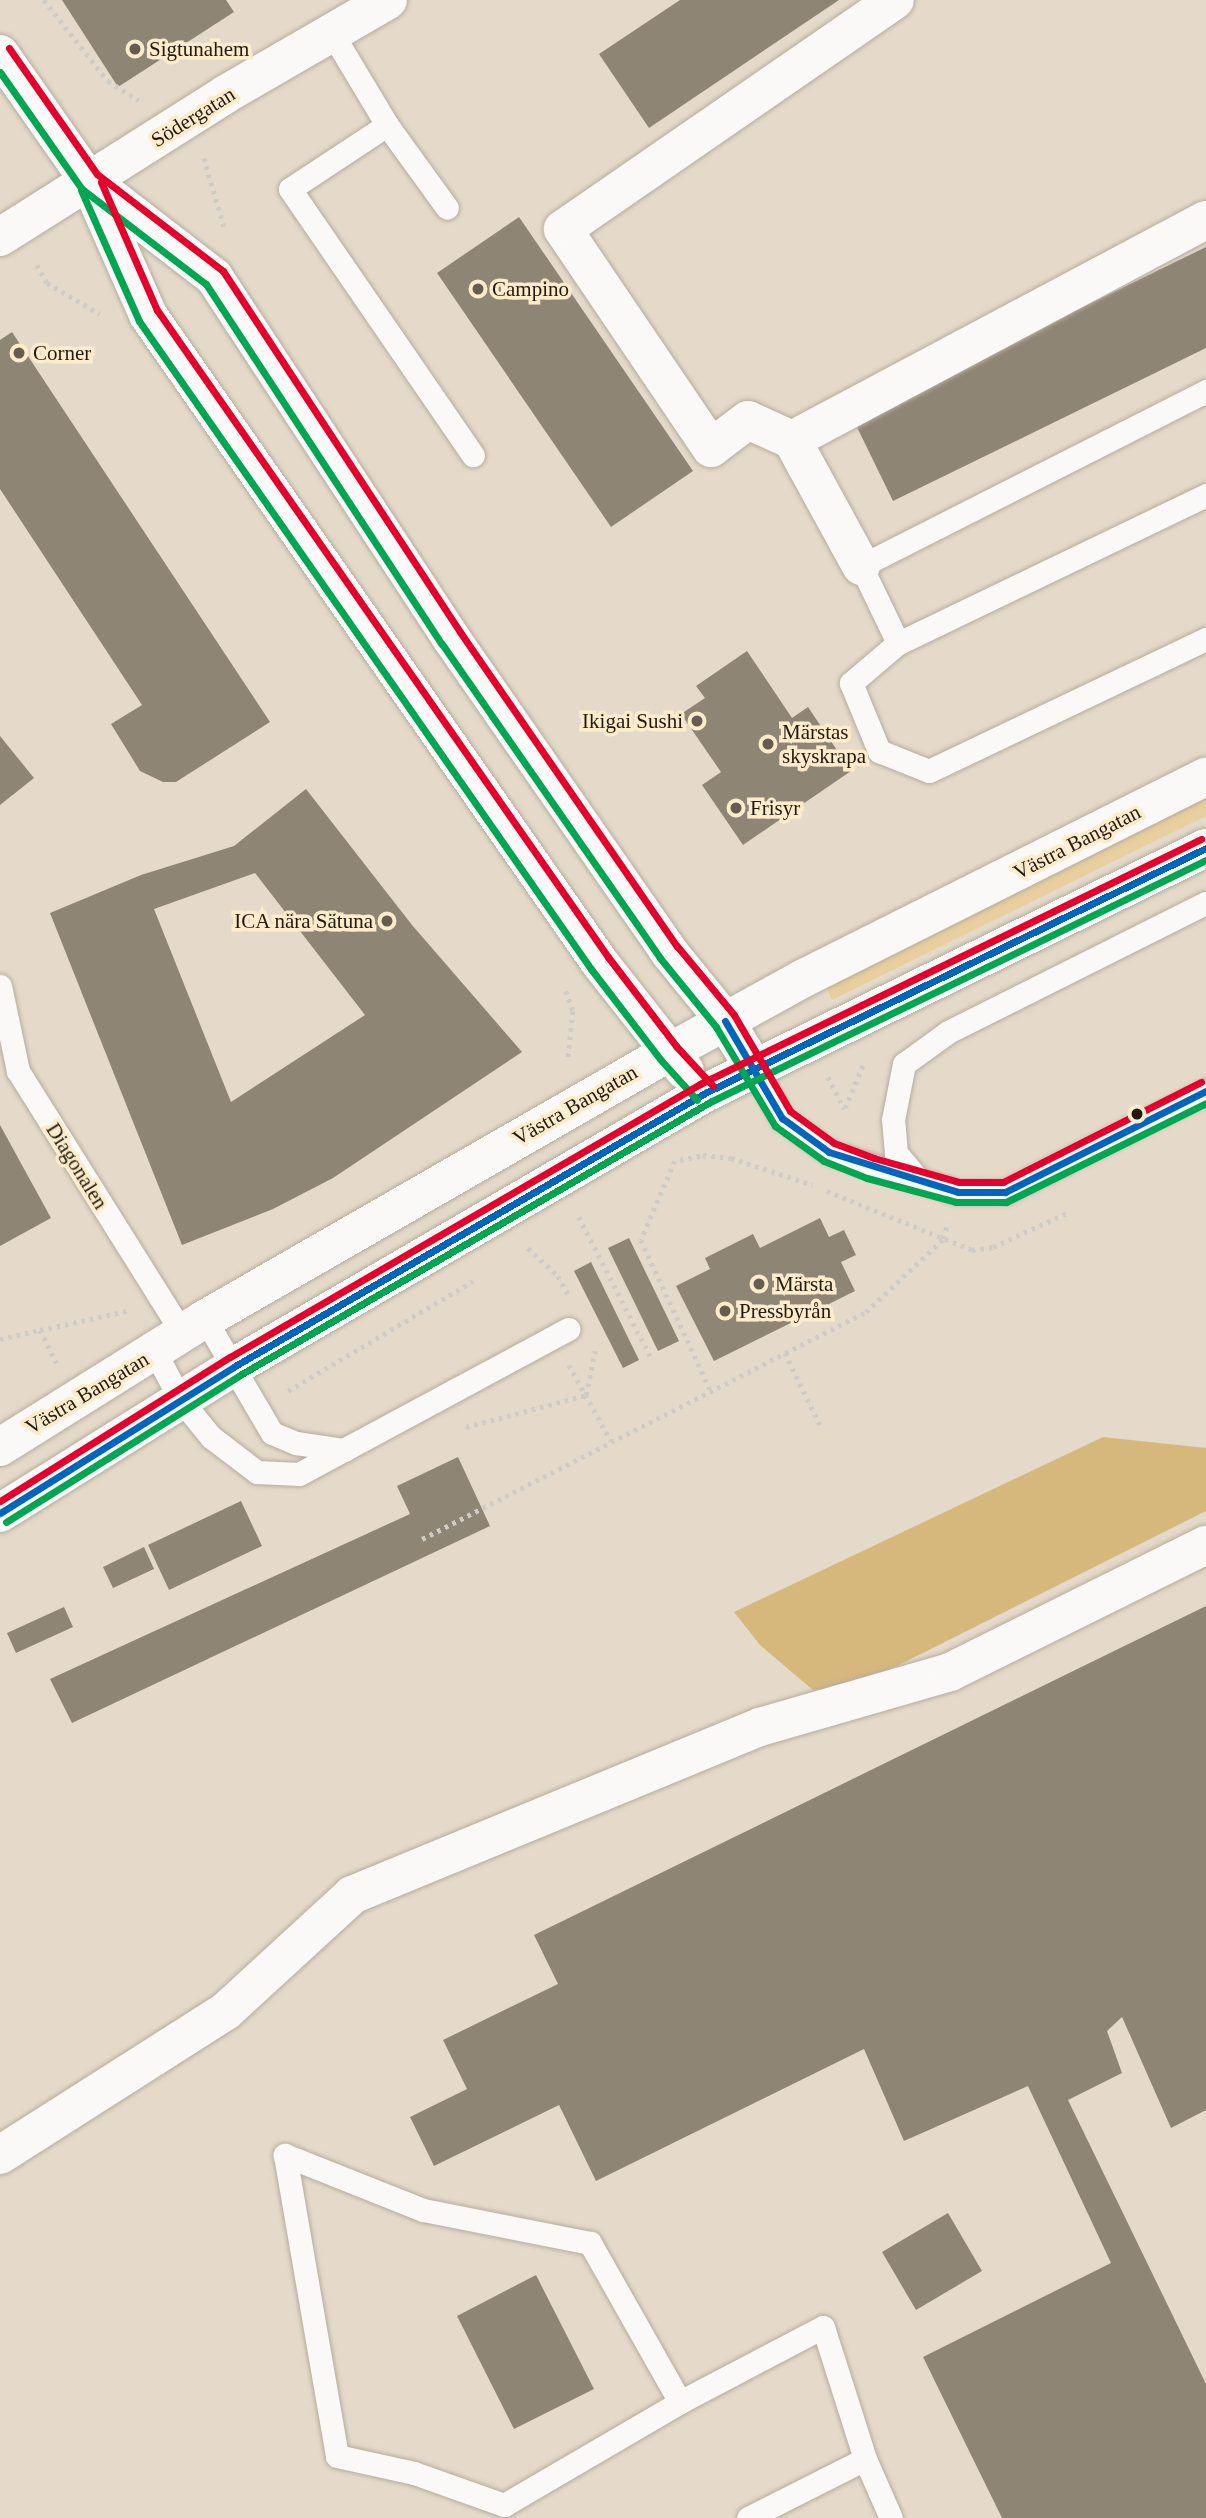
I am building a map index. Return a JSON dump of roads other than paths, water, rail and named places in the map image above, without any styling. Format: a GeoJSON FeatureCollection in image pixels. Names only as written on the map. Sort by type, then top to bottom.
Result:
{"type":"FeatureCollection","features":[{"type":"Feature","properties":{"kind":"street","name":"Södergatan"},"geometry":{"type":"LineString","coordinates":[[0,237],[226,94],[333,35],[388,0]]}},
{"type":"Feature","properties":{"kind":"street"},"geometry":{"type":"LineString","coordinates":[[860,566],[792,440],[748,419],[711,448],[563,229],[895,0]]}},
{"type":"Feature","properties":{"kind":"street"},"geometry":{"type":"LineString","coordinates":[[0,54],[89,181],[148,315],[600,963],[668,1053],[705,1093]]}},
{"type":"Feature","properties":{"kind":"street"},"geometry":{"type":"LineString","coordinates":[[89,181],[214,276],[451,638],[669,953],[725,1021],[755,1069]]}},
{"type":"Feature","properties":{"kind":"street"},"geometry":{"type":"LineString","coordinates":[[792,440],[1206,220]]}},
{"type":"Feature","properties":{"kind":"street","name":"Västra Bangatan"},"geometry":{"type":"LineString","coordinates":[[0,1447],[181,1335],[725,1021],[1206,777]]}},
{"type":"Feature","properties":{"kind":"street"},"geometry":{"type":"LineString","coordinates":[[0,1513],[234,1366],[705,1093],[1206,848]]}},
{"type":"Feature","properties":{"kind":"street"},"geometry":{"type":"LineString","coordinates":[[0,2155],[226,2011],[352,1895],[760,1727],[950,1672],[1206,1545]]}},
{"type":"Feature","properties":{"kind":"lane"},"geometry":{"type":"LineString","coordinates":[[333,35],[387,125],[447,208]]}},
{"type":"Feature","properties":{"kind":"lane"},"geometry":{"type":"LineString","coordinates":[[387,125],[290,189],[473,455]]}},
{"type":"Feature","properties":{"kind":"lane"},"geometry":{"type":"LineString","coordinates":[[898,643],[860,566],[1206,391]]}},
{"type":"Feature","properties":{"kind":"lane"},"geometry":{"type":"LineString","coordinates":[[1206,495],[898,643],[851,683],[879,751],[929,771],[1206,639]]}},
{"type":"Feature","properties":{"kind":"lane"},"geometry":{"type":"LineString","coordinates":[[917,1178],[895,1153],[893,1120],[904,1064],[948,1031],[1206,903]]}},
{"type":"Feature","properties":{"kind":"lane","name":"Diagonalen"},"geometry":{"type":"LineString","coordinates":[[0,986],[18,1071],[181,1335]]}},
{"type":"Feature","properties":{"kind":"lane"},"geometry":{"type":"LineString","coordinates":[[755,1069],[782,1118],[829,1152],[958,1192],[1005,1192],[1206,1091]]}},
{"type":"Feature","properties":{"kind":"lane"},"geometry":{"type":"LineString","coordinates":[[344,1450],[296,1443],[272,1433],[234,1366],[181,1335],[180,1399],[211,1437],[257,1472],[299,1474],[344,1450],[561,1333]]}},
{"type":"Feature","properties":{"kind":"lane"},"geometry":{"type":"LineString","coordinates":[[680,2403],[590,2243],[423,2210],[285,2155],[337,2456],[414,2473],[504,2505],[680,2403],[823,2328],[865,2459],[891,2518]]}},
{"type":"Feature","properties":{"kind":"lane"},"geometry":{"type":"LineString","coordinates":[[748,2518],[865,2459]]}},
{"type":"Feature","properties":{"kind":"place","name":"Sigtunahem"},"geometry":{"type":"Point","coordinates":[135,49]}},
{"type":"Feature","properties":{"kind":"place","name":"Campino"},"geometry":{"type":"Point","coordinates":[478,289]}},
{"type":"Feature","properties":{"kind":"place","name":"Corner"},"geometry":{"type":"Point","coordinates":[19,353]}},
{"type":"Feature","properties":{"kind":"place","name":"Ikigai Sushi"},"geometry":{"type":"Point","coordinates":[697,721]}},
{"type":"Feature","properties":{"kind":"place","name":"Märstas skyskrapa"},"geometry":{"type":"Point","coordinates":[768,744]}},
{"type":"Feature","properties":{"kind":"place","name":"Frisyr"},"geometry":{"type":"Point","coordinates":[736,808]}},
{"type":"Feature","properties":{"kind":"place","name":"ICA nära Sätuna"},"geometry":{"type":"Point","coordinates":[387,921]}},
{"type":"Feature","properties":{"kind":"place","name":"Märsta"},"geometry":{"type":"Point","coordinates":[759,1284]}},
{"type":"Feature","properties":{"kind":"place","name":"Pressbyrån"},"geometry":{"type":"Point","coordinates":[725,1311]}}]}
